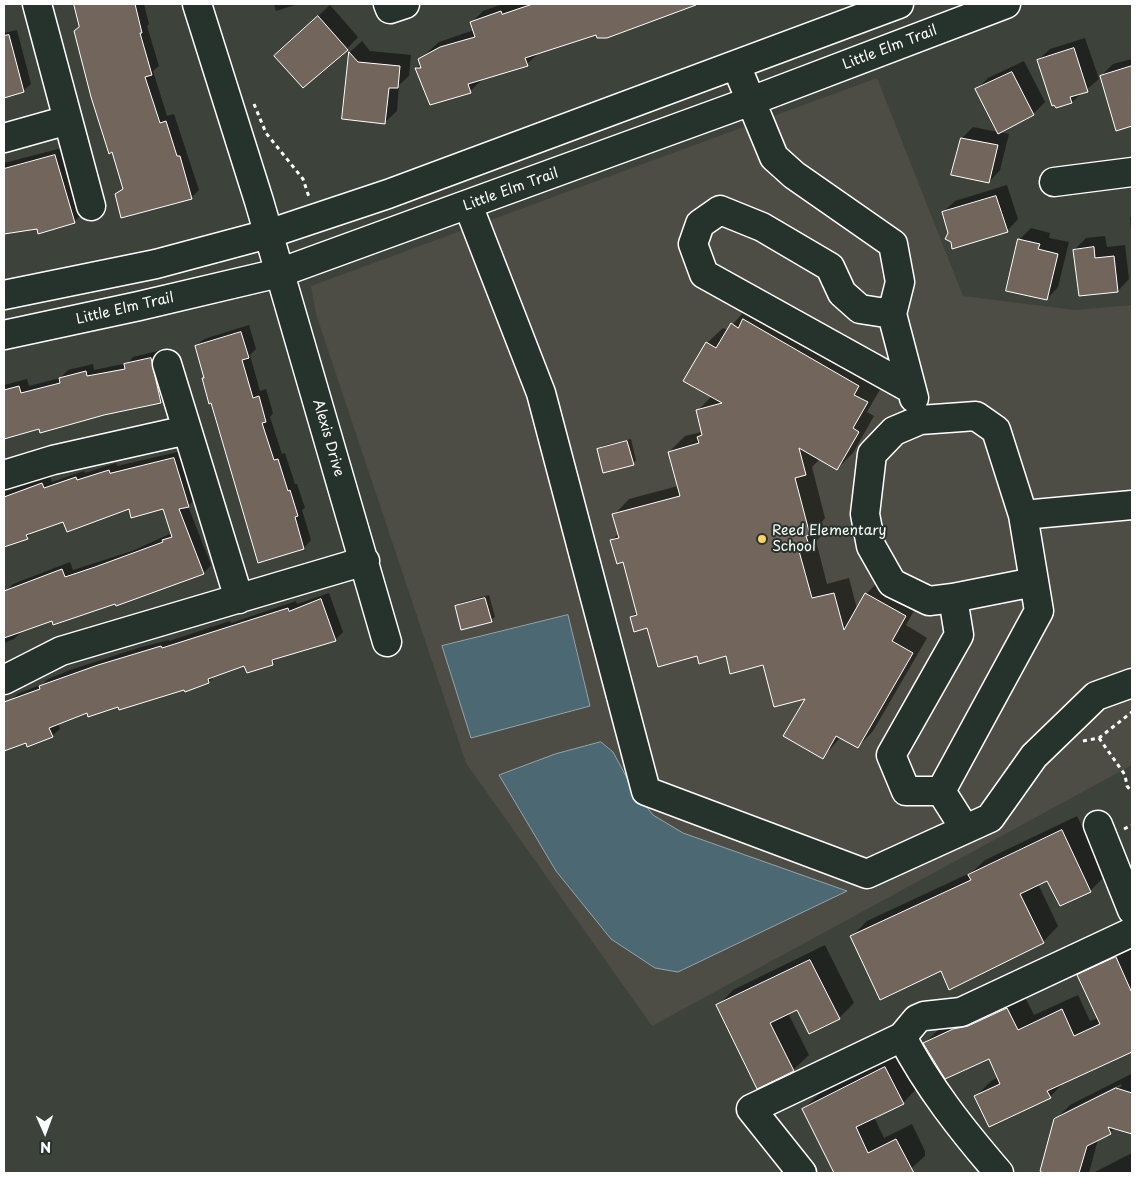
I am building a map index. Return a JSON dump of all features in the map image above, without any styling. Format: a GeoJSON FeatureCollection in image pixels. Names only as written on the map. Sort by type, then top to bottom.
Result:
{"type":"FeatureCollection","features":[{"type":"Feature","properties":{"kind":"street"},"geometry":{"type":"LineString","coordinates":[[37,4],[91,206]]}},
{"type":"Feature","properties":{"kind":"street","name":"Alexis Drive"},"geometry":{"type":"LineString","coordinates":[[197,4],[268,234],[365,561],[387,642]]}},
{"type":"Feature","properties":{"kind":"street"},"geometry":{"type":"LineString","coordinates":[[4,295],[156,264],[268,234],[388,194],[900,4]]}},
{"type":"Feature","properties":{"kind":"street","name":"Little Elm Trail"},"geometry":{"type":"LineString","coordinates":[[4,335],[139,306],[279,272],[751,101],[1006,4]]}},
{"type":"Feature","properties":{"kind":"street"},"geometry":{"type":"LineString","coordinates":[[736,65],[774,157],[794,175],[893,244],[900,282],[892,314],[920,420]]}},
{"type":"Feature","properties":{"kind":"street"},"geometry":{"type":"LineString","coordinates":[[4,138],[68,120]]}},
{"type":"Feature","properties":{"kind":"street"},"geometry":{"type":"LineString","coordinates":[[1054,182],[1132,172]]}},
{"type":"Feature","properties":{"kind":"street"},"geometry":{"type":"LineString","coordinates":[[468,205],[541,393],[646,791],[867,874],[990,818],[1034,756],[1096,696],[1132,683]]}},
{"type":"Feature","properties":{"kind":"street"},"geometry":{"type":"LineString","coordinates":[[892,314],[860,309],[842,293],[830,267],[762,227],[720,210],[700,224],[693,244],[704,274],[912,389]]}},
{"type":"Feature","properties":{"kind":"street"},"geometry":{"type":"LineString","coordinates":[[167,364],[239,599]]}},
{"type":"Feature","properties":{"kind":"street"},"geometry":{"type":"LineString","coordinates":[[941,791],[1039,611],[1023,515],[996,430],[976,416],[920,420],[894,431],[872,454],[865,514],[871,546],[892,583],[929,601],[1034,582]]}},
{"type":"Feature","properties":{"kind":"street"},"geometry":{"type":"LineString","coordinates":[[4,475],[53,460],[187,430]]}},
{"type":"Feature","properties":{"kind":"street"},"geometry":{"type":"LineString","coordinates":[[1023,515],[1132,505]]}},
{"type":"Feature","properties":{"kind":"street"},"geometry":{"type":"LineString","coordinates":[[4,680],[61,650],[365,561]]}},
{"type":"Feature","properties":{"kind":"street"},"geometry":{"type":"LineString","coordinates":[[941,791],[906,791],[891,755],[959,635],[953,598]]}},
{"type":"Feature","properties":{"kind":"street"},"geometry":{"type":"LineString","coordinates":[[941,791],[965,829]]}},
{"type":"Feature","properties":{"kind":"street"},"geometry":{"type":"LineString","coordinates":[[1098,825],[1132,910]]}},
{"type":"Feature","properties":{"kind":"street"},"geometry":{"type":"LineString","coordinates":[[802,1173],[751,1109],[902,1037],[917,1019],[924,1016],[961,1012],[1132,932]]}},
{"type":"Feature","properties":{"kind":"street"},"geometry":{"type":"LineString","coordinates":[[902,1037],[920,1072],[968,1138],[999,1173]]}},
{"type":"Feature","properties":{"kind":"path"},"geometry":{"type":"LineString","coordinates":[[251,96],[266,132],[303,178],[309,197]]}},
{"type":"Feature","properties":{"kind":"path"},"geometry":{"type":"LineString","coordinates":[[1080,740],[1086,742],[1099,738],[1132,712]]}},
{"type":"Feature","properties":{"kind":"path"},"geometry":{"type":"LineString","coordinates":[[1099,738],[1125,775],[1127,786],[1132,792]]}},
{"type":"Feature","properties":{"kind":"shaded area","name":"Reed Elementary School"},"geometry":{"type":"Polygon","coordinates":[[[877,78],[963,296],[1075,310],[1132,305],[1132,765],[652,1026],[466,763],[316,314],[311,286],[877,78]]]}},
{"type":"Feature","properties":{"kind":"water"},"geometry":{"type":"Polygon","coordinates":[[[568,615],[590,706],[471,738],[442,646],[568,615]]]}},
{"type":"Feature","properties":{"kind":"water"},"geometry":{"type":"Polygon","coordinates":[[[601,742],[613,752],[634,791],[653,815],[683,833],[847,891],[678,972],[655,968],[611,939],[556,871],[499,775],[555,754],[601,742]]]}},
{"type":"Feature","properties":{"kind":"building"},"geometry":{"type":"Polygon","coordinates":[[[74,4],[135,4],[142,33],[140,33],[152,75],[145,77],[160,123],[166,121],[177,156],[180,156],[192,199],[121,218],[115,194],[123,189],[112,152],[109,154],[91,97],[74,31],[79,27],[74,4]]]}},
{"type":"Feature","properties":{"kind":"building"},"geometry":{"type":"Polygon","coordinates":[[[533,4],[696,5],[607,38],[597,38],[596,35],[525,58],[528,66],[468,84],[471,93],[430,105],[415,68],[421,68],[418,59],[440,47],[475,37],[470,22],[501,11],[502,14],[533,4]]]}},
{"type":"Feature","properties":{"kind":"building"},"geometry":{"type":"Polygon","coordinates":[[[318,16],[348,50],[303,88],[274,56],[318,16]]]}},
{"type":"Feature","properties":{"kind":"building"},"geometry":{"type":"Polygon","coordinates":[[[9,35],[24,92],[4,98],[4,36],[9,35]]]}},
{"type":"Feature","properties":{"kind":"building"},"geometry":{"type":"Polygon","coordinates":[[[1074,48],[1088,92],[1070,97],[1072,103],[1056,108],[1054,105],[1052,106],[1037,60],[1074,48]]]}},
{"type":"Feature","properties":{"kind":"building"},"geometry":{"type":"Polygon","coordinates":[[[349,52],[358,62],[400,66],[398,88],[389,88],[385,124],[342,119],[349,52]]]}},
{"type":"Feature","properties":{"kind":"building"},"geometry":{"type":"Polygon","coordinates":[[[1132,66],[1132,126],[1116,131],[1100,76],[1132,66]]]}},
{"type":"Feature","properties":{"kind":"building"},"geometry":{"type":"Polygon","coordinates":[[[1012,72],[1034,115],[998,134],[975,89],[1012,72]]]}},
{"type":"Feature","properties":{"kind":"building"},"geometry":{"type":"Polygon","coordinates":[[[961,138],[998,145],[989,183],[951,175],[961,138]]]}},
{"type":"Feature","properties":{"kind":"building"},"geometry":{"type":"Polygon","coordinates":[[[55,155],[75,223],[38,234],[37,229],[4,234],[4,169],[55,155]]]}},
{"type":"Feature","properties":{"kind":"building"},"geometry":{"type":"Polygon","coordinates":[[[996,196],[1008,232],[952,249],[951,242],[945,239],[948,233],[942,212],[996,196]]]}},
{"type":"Feature","properties":{"kind":"building"},"geometry":{"type":"Polygon","coordinates":[[[1018,239],[1040,244],[1038,249],[1058,254],[1047,300],[1006,291],[1018,239]]]}},
{"type":"Feature","properties":{"kind":"building"},"geometry":{"type":"Polygon","coordinates":[[[1094,247],[1095,258],[1114,256],[1118,292],[1079,296],[1073,250],[1094,247]]]}},
{"type":"Feature","properties":{"kind":"building","name":"Reed Elementary School"},"geometry":{"type":"Polygon","coordinates":[[[743,319],[859,386],[854,395],[868,402],[853,428],[859,432],[837,470],[799,448],[806,475],[795,478],[810,535],[806,536],[810,548],[799,551],[812,598],[834,593],[844,630],[865,593],[906,616],[892,641],[913,653],[858,748],[836,736],[823,759],[783,736],[805,699],[774,707],[763,665],[730,674],[726,656],[699,664],[697,656],[658,667],[647,628],[634,632],[630,617],[637,615],[623,562],[617,564],[610,540],[619,538],[612,514],[680,496],[668,452],[699,443],[697,437],[702,435],[696,410],[722,403],[683,381],[706,342],[716,348],[731,323],[738,328],[743,319]]]}},
{"type":"Feature","properties":{"kind":"building"},"geometry":{"type":"Polygon","coordinates":[[[241,332],[249,358],[242,360],[253,398],[259,396],[266,422],[262,423],[274,460],[278,459],[288,491],[290,490],[298,516],[295,517],[304,549],[258,563],[211,403],[209,404],[195,346],[241,332]]]}},
{"type":"Feature","properties":{"kind":"building"},"geometry":{"type":"Polygon","coordinates":[[[151,358],[161,403],[104,415],[40,433],[39,429],[4,439],[4,390],[19,386],[21,393],[60,383],[59,378],[86,371],[87,376],[125,369],[124,364],[151,358]]]}},
{"type":"Feature","properties":{"kind":"building"},"geometry":{"type":"Polygon","coordinates":[[[627,441],[634,465],[603,473],[597,449],[627,441]]]}},
{"type":"Feature","properties":{"kind":"building"},"geometry":{"type":"Polygon","coordinates":[[[174,458],[189,507],[179,509],[204,574],[116,606],[115,604],[53,625],[52,621],[4,638],[4,591],[62,569],[65,577],[163,542],[162,540],[172,537],[163,509],[131,518],[129,509],[67,532],[63,522],[26,535],[28,539],[4,547],[4,497],[42,483],[44,488],[76,477],[77,480],[109,470],[110,473],[174,458]]]}},
{"type":"Feature","properties":{"kind":"building"},"geometry":{"type":"Polygon","coordinates":[[[485,598],[492,622],[461,630],[455,606],[485,598]]]}},
{"type":"Feature","properties":{"kind":"building"},"geometry":{"type":"Polygon","coordinates":[[[321,599],[336,641],[272,660],[273,665],[247,673],[244,666],[208,679],[209,683],[185,692],[184,690],[119,710],[118,707],[88,717],[87,713],[49,728],[53,737],[27,747],[26,743],[4,751],[4,702],[40,689],[39,686],[98,665],[161,646],[162,648],[288,608],[289,611],[321,599]]]}},
{"type":"Feature","properties":{"kind":"building"},"geometry":{"type":"Polygon","coordinates":[[[1062,830],[1091,892],[1060,906],[1047,881],[1020,894],[1044,943],[949,990],[941,971],[880,1000],[850,936],[971,880],[968,875],[1062,830]]]}},
{"type":"Feature","properties":{"kind":"building"},"geometry":{"type":"Polygon","coordinates":[[[1116,957],[1132,993],[1132,1052],[1047,1091],[1051,1098],[989,1127],[974,1096],[1000,1084],[989,1059],[945,1079],[923,1043],[953,1029],[968,1026],[1007,1008],[1018,1030],[1062,1009],[1074,1036],[1100,1024],[1077,975],[1116,957]]]}},
{"type":"Feature","properties":{"kind":"building"},"geometry":{"type":"Polygon","coordinates":[[[810,960],[840,1019],[809,1034],[797,1010],[770,1023],[794,1071],[757,1089],[716,1005],[810,960]]]}},
{"type":"Feature","properties":{"kind":"building"},"geometry":{"type":"Polygon","coordinates":[[[885,1067],[904,1104],[856,1127],[868,1153],[896,1139],[914,1173],[834,1173],[802,1109],[885,1067]]]}},
{"type":"Feature","properties":{"kind":"building"},"geometry":{"type":"Polygon","coordinates":[[[1116,1088],[1132,1093],[1132,1134],[1108,1127],[1111,1134],[1087,1146],[1079,1173],[1043,1173],[1040,1171],[1054,1119],[1116,1088]]]}},
{"type":"Feature","properties":{"kind":"place","name":"Reed Elementary School"},"geometry":{"type":"Point","coordinates":[762,539]}}]}
